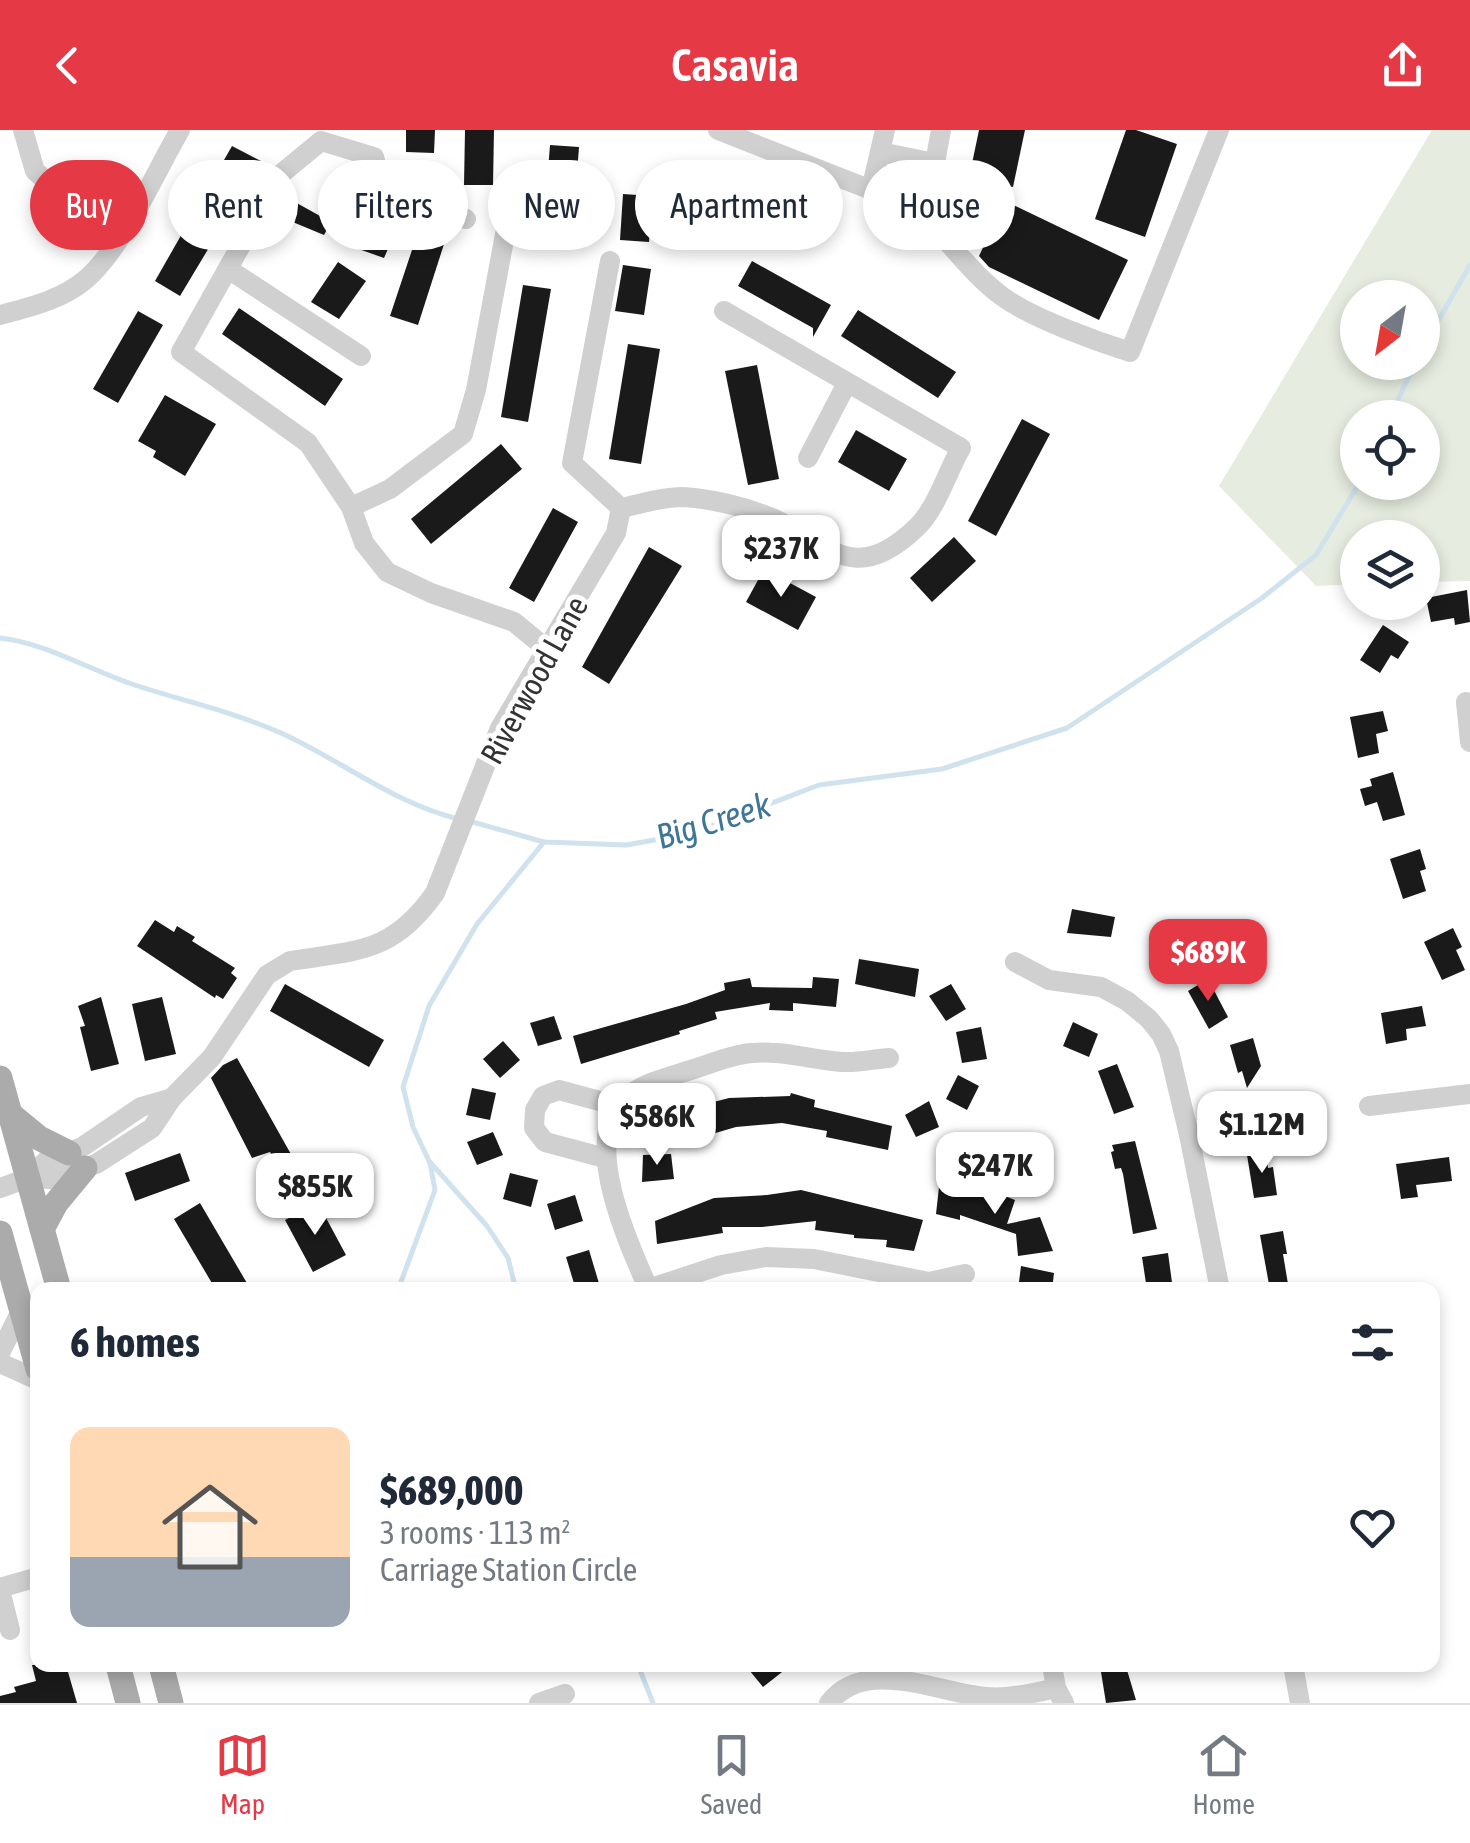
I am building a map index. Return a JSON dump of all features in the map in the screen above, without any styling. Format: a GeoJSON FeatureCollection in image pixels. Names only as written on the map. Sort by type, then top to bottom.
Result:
{"type":"FeatureCollection","features":[{"type":"Feature","properties":{"kind":"main road"},"geometry":{"type":"LineString","coordinates":[[0,1078],[57,1282]]}},
{"type":"Feature","properties":{"kind":"main road"},"geometry":{"type":"LineString","coordinates":[[10,1114],[39,1138],[77,1160],[42,1229]]}},
{"type":"Feature","properties":{"kind":"main road"},"geometry":{"type":"LineString","coordinates":[[0,1233],[30,1342]]}},
{"type":"Feature","properties":{"kind":"main road"},"geometry":{"type":"LineString","coordinates":[[120,1672],[128,1703]]}},
{"type":"Feature","properties":{"kind":"street"},"geometry":{"type":"LineString","coordinates":[[0,315],[67,292],[100,264],[180,130]]}},
{"type":"Feature","properties":{"kind":"street"},"geometry":{"type":"LineString","coordinates":[[718,130],[863,187]]}},
{"type":"Feature","properties":{"kind":"street"},"geometry":{"type":"LineString","coordinates":[[878,160],[885,130]]}},
{"type":"Feature","properties":{"kind":"street"},"geometry":{"type":"LineString","coordinates":[[880,152],[935,164],[941,130]]}},
{"type":"Feature","properties":{"kind":"street"},"geometry":{"type":"LineString","coordinates":[[953,250],[1004,298],[1094,341],[1130,352],[1219,130]]}},
{"type":"Feature","properties":{"kind":"street"},"geometry":{"type":"LineString","coordinates":[[26,133],[32,160]]}},
{"type":"Feature","properties":{"kind":"street"},"geometry":{"type":"LineString","coordinates":[[375,160],[321,140],[305,166],[281,174],[182,352],[308,443],[352,507],[364,543],[386,572],[431,594],[514,622],[548,650]]}},
{"type":"Feature","properties":{"kind":"street"},"geometry":{"type":"LineString","coordinates":[[352,507],[390,490],[462,434],[476,390],[502,250]]}},
{"type":"Feature","properties":{"kind":"street"},"geometry":{"type":"LineString","coordinates":[[610,261],[572,463],[621,508],[684,497],[772,518],[838,555],[862,557],[892,548],[919,526],[961,448],[724,310]]}},
{"type":"Feature","properties":{"kind":"street"},"geometry":{"type":"LineString","coordinates":[[228,268],[361,356]]}},
{"type":"Feature","properties":{"kind":"street"},"geometry":{"type":"LineString","coordinates":[[808,458],[848,383]]}},
{"type":"Feature","properties":{"kind":"street","name":"Riverwood Lane"},"geometry":{"type":"LineString","coordinates":[[0,1188],[28,1178],[51,1180],[77,1160],[117,1152],[152,1128],[172,1098],[212,1057],[267,975],[290,961],[370,948],[388,940],[419,916],[436,893],[500,728],[616,533],[621,508]]}},
{"type":"Feature","properties":{"kind":"street"},"geometry":{"type":"LineString","coordinates":[[1466,702],[1470,742]]}},
{"type":"Feature","properties":{"kind":"street"},"geometry":{"type":"LineString","coordinates":[[1016,962],[1049,980],[1102,987],[1138,1010],[1161,1034],[1189,1135],[1218,1282]]}},
{"type":"Feature","properties":{"kind":"street"},"geometry":{"type":"LineString","coordinates":[[644,1282],[624,1238],[606,1158],[608,1133],[618,1106],[626,1097],[650,1084],[748,1053],[776,1052],[846,1062],[889,1058]]}},
{"type":"Feature","properties":{"kind":"street"},"geometry":{"type":"LineString","coordinates":[[606,1158],[545,1142],[534,1128],[535,1110],[543,1096],[559,1090],[618,1106]]}},
{"type":"Feature","properties":{"kind":"street"},"geometry":{"type":"LineString","coordinates":[[1370,1106],[1470,1094]]}},
{"type":"Feature","properties":{"kind":"street"},"geometry":{"type":"LineString","coordinates":[[670,1282],[766,1257],[814,1260],[929,1282],[965,1274]]}},
{"type":"Feature","properties":{"kind":"street"},"geometry":{"type":"LineString","coordinates":[[0,1353],[21,1312]]}},
{"type":"Feature","properties":{"kind":"street"},"geometry":{"type":"LineString","coordinates":[[0,1363],[30,1376]]}},
{"type":"Feature","properties":{"kind":"street"},"geometry":{"type":"LineString","coordinates":[[10,1630],[0,1589],[30,1580]]}},
{"type":"Feature","properties":{"kind":"street"},"geometry":{"type":"LineString","coordinates":[[830,1703],[839,1690],[866,1680],[891,1680],[989,1697],[1057,1698],[1053,1672]]}},
{"type":"Feature","properties":{"kind":"street"},"geometry":{"type":"LineString","coordinates":[[1294,1672],[1300,1703]]}},
{"type":"Feature","properties":{"kind":"street"},"geometry":{"type":"LineString","coordinates":[[539,1703],[566,1694]]}},
{"type":"Feature","properties":{"kind":"shaded area"},"geometry":{"type":"Polygon","coordinates":[[[1432,130],[1470,130],[1470,581],[1440,582],[1440,520],[1340,520],[1340,585],[1316,586],[1219,486],[1340,284],[1340,380],[1440,380],[1440,280],[1342,280],[1432,130]]]}},
{"type":"Feature","properties":{"kind":"building"},"geometry":{"type":"Polygon","coordinates":[[[406,130],[435,130],[434,153],[406,152],[406,130]]]}},
{"type":"Feature","properties":{"kind":"building"},"geometry":{"type":"Polygon","coordinates":[[[465,130],[494,130],[488,185],[468,185],[468,160],[464,160],[465,130]]]}},
{"type":"Feature","properties":{"kind":"building"},"geometry":{"type":"Polygon","coordinates":[[[979,130],[1025,130],[1015,178],[1015,160],[973,160],[979,130]]]}},
{"type":"Feature","properties":{"kind":"building"},"geometry":{"type":"Polygon","coordinates":[[[1126,130],[1177,144],[1145,237],[1095,219],[1126,130]]]}},
{"type":"Feature","properties":{"kind":"building"},"geometry":{"type":"Polygon","coordinates":[[[550,145],[579,147],[578,160],[549,160],[550,145]]]}},
{"type":"Feature","properties":{"kind":"building"},"geometry":{"type":"Polygon","coordinates":[[[232,146],[259,160],[224,160],[232,146]]]}},
{"type":"Feature","properties":{"kind":"building"},"geometry":{"type":"Polygon","coordinates":[[[623,194],[635,195],[635,241],[620,240],[623,194]]]}},
{"type":"Feature","properties":{"kind":"building"},"geometry":{"type":"Polygon","coordinates":[[[298,204],[318,215],[318,233],[298,224],[298,204]]]}},
{"type":"Feature","properties":{"kind":"building"},"geometry":{"type":"Polygon","coordinates":[[[1015,206],[1128,260],[1099,320],[989,267],[979,256],[982,250],[1015,250],[1015,206]]]}},
{"type":"Feature","properties":{"kind":"building"},"geometry":{"type":"Polygon","coordinates":[[[173,250],[208,250],[180,296],[155,281],[173,250]]]}},
{"type":"Feature","properties":{"kind":"building"},"geometry":{"type":"Polygon","coordinates":[[[361,250],[387,250],[384,258],[361,250]]]}},
{"type":"Feature","properties":{"kind":"building"},"geometry":{"type":"Polygon","coordinates":[[[412,250],[442,250],[418,325],[390,316],[412,250]]]}},
{"type":"Feature","properties":{"kind":"building"},"geometry":{"type":"Polygon","coordinates":[[[752,261],[831,305],[813,337],[813,328],[738,286],[752,261]]]}},
{"type":"Feature","properties":{"kind":"building"},"geometry":{"type":"Polygon","coordinates":[[[338,262],[366,281],[339,319],[311,302],[338,262]]]}},
{"type":"Feature","properties":{"kind":"building"},"geometry":{"type":"Polygon","coordinates":[[[623,265],[651,269],[644,315],[615,311],[623,265]]]}},
{"type":"Feature","properties":{"kind":"building"},"geometry":{"type":"Polygon","coordinates":[[[523,285],[551,289],[528,422],[501,417],[523,285]]]}},
{"type":"Feature","properties":{"kind":"building"},"geometry":{"type":"Polygon","coordinates":[[[239,308],[343,379],[325,406],[222,334],[239,308]]]}},
{"type":"Feature","properties":{"kind":"building"},"geometry":{"type":"Polygon","coordinates":[[[858,310],[956,372],[938,398],[841,336],[858,310]]]}},
{"type":"Feature","properties":{"kind":"building"},"geometry":{"type":"Polygon","coordinates":[[[138,311],[163,325],[118,403],[93,389],[138,311]]]}},
{"type":"Feature","properties":{"kind":"building"},"geometry":{"type":"Polygon","coordinates":[[[628,344],[660,349],[641,464],[609,459],[628,344]]]}},
{"type":"Feature","properties":{"kind":"building"},"geometry":{"type":"Polygon","coordinates":[[[757,365],[779,479],[748,485],[725,371],[757,365]]]}},
{"type":"Feature","properties":{"kind":"building"},"geometry":{"type":"Polygon","coordinates":[[[165,395],[216,424],[185,476],[153,457],[156,451],[138,441],[165,395]]]}},
{"type":"Feature","properties":{"kind":"building"},"geometry":{"type":"Polygon","coordinates":[[[1022,419],[1050,434],[996,536],[968,521],[1022,419]]]}},
{"type":"Feature","properties":{"kind":"building"},"geometry":{"type":"Polygon","coordinates":[[[856,430],[907,459],[889,491],[838,462],[856,430]]]}},
{"type":"Feature","properties":{"kind":"building"},"geometry":{"type":"Polygon","coordinates":[[[501,444],[522,469],[431,544],[411,519],[501,444]]]}},
{"type":"Feature","properties":{"kind":"building"},"geometry":{"type":"Polygon","coordinates":[[[553,508],[578,522],[534,602],[509,588],[553,508]]]}},
{"type":"Feature","properties":{"kind":"building"},"geometry":{"type":"Polygon","coordinates":[[[954,537],[976,561],[932,602],[910,578],[954,537]]]}},
{"type":"Feature","properties":{"kind":"building"},"geometry":{"type":"Polygon","coordinates":[[[649,547],[682,566],[609,684],[582,667],[649,547]]]}},
{"type":"Feature","properties":{"kind":"building"},"geometry":{"type":"Polygon","coordinates":[[[764,569],[816,597],[798,630],[746,602],[764,569]]]}},
{"type":"Feature","properties":{"kind":"building"},"geometry":{"type":"Polygon","coordinates":[[[1467,590],[1470,622],[1455,625],[1454,618],[1431,622],[1440,620],[1440,595],[1467,590]]]}},
{"type":"Feature","properties":{"kind":"building"},"geometry":{"type":"Polygon","coordinates":[[[1383,625],[1409,642],[1398,659],[1391,655],[1380,673],[1360,660],[1383,625]]]}},
{"type":"Feature","properties":{"kind":"building"},"geometry":{"type":"Polygon","coordinates":[[[1383,711],[1388,731],[1376,734],[1379,753],[1358,758],[1350,717],[1383,711]]]}},
{"type":"Feature","properties":{"kind":"building"},"geometry":{"type":"Polygon","coordinates":[[[1393,772],[1405,815],[1383,821],[1377,802],[1365,806],[1360,789],[1372,786],[1370,779],[1393,772]]]}},
{"type":"Feature","properties":{"kind":"building"},"geometry":{"type":"Polygon","coordinates":[[[1420,849],[1426,869],[1420,871],[1426,891],[1403,899],[1390,859],[1420,849]]]}},
{"type":"Feature","properties":{"kind":"building"},"geometry":{"type":"Polygon","coordinates":[[[1072,909],[1115,917],[1111,937],[1067,933],[1072,909]]]}},
{"type":"Feature","properties":{"kind":"building"},"geometry":{"type":"Polygon","coordinates":[[[155,920],[174,932],[177,926],[195,937],[192,941],[235,968],[231,973],[237,978],[223,999],[216,995],[215,998],[137,946],[155,920]]]}},
{"type":"Feature","properties":{"kind":"building"},"geometry":{"type":"Polygon","coordinates":[[[1453,928],[1462,947],[1456,950],[1465,970],[1442,980],[1424,942],[1453,928]]]}},
{"type":"Feature","properties":{"kind":"building"},"geometry":{"type":"Polygon","coordinates":[[[1164,939],[1188,956],[1173,975],[1150,957],[1164,939]]]}},
{"type":"Feature","properties":{"kind":"building"},"geometry":{"type":"Polygon","coordinates":[[[859,959],[919,969],[915,997],[855,984],[859,959]]]}},
{"type":"Feature","properties":{"kind":"building"},"geometry":{"type":"Polygon","coordinates":[[[813,977],[839,979],[836,1007],[793,1003],[793,1011],[769,1010],[770,1003],[715,1012],[717,1019],[679,1031],[680,1034],[581,1064],[573,1036],[686,1004],[725,990],[724,983],[750,978],[752,987],[812,988],[813,977]]]}},
{"type":"Feature","properties":{"kind":"building"},"geometry":{"type":"Polygon","coordinates":[[[1208,979],[1228,1017],[1209,1029],[1188,991],[1208,979]]]}},
{"type":"Feature","properties":{"kind":"building"},"geometry":{"type":"Polygon","coordinates":[[[285,984],[384,1040],[369,1067],[270,1011],[285,984]]]}},
{"type":"Feature","properties":{"kind":"building"},"geometry":{"type":"Polygon","coordinates":[[[951,984],[966,1009],[946,1021],[929,996],[951,984]]]}},
{"type":"Feature","properties":{"kind":"building"},"geometry":{"type":"Polygon","coordinates":[[[101,997],[119,1064],[91,1071],[78,1006],[101,997]]]}},
{"type":"Feature","properties":{"kind":"building"},"geometry":{"type":"Polygon","coordinates":[[[162,997],[176,1054],[145,1061],[132,1004],[162,997]]]}},
{"type":"Feature","properties":{"kind":"building"},"geometry":{"type":"Polygon","coordinates":[[[1422,1006],[1426,1026],[1406,1029],[1407,1040],[1386,1044],[1381,1013],[1422,1006]]]}},
{"type":"Feature","properties":{"kind":"building"},"geometry":{"type":"Polygon","coordinates":[[[554,1016],[562,1039],[538,1046],[530,1023],[554,1016]]]}},
{"type":"Feature","properties":{"kind":"building"},"geometry":{"type":"Polygon","coordinates":[[[1073,1022],[1098,1034],[1089,1057],[1063,1046],[1073,1022]]]}},
{"type":"Feature","properties":{"kind":"building"},"geometry":{"type":"Polygon","coordinates":[[[981,1027],[987,1059],[962,1063],[956,1032],[981,1027]]]}},
{"type":"Feature","properties":{"kind":"building"},"geometry":{"type":"Polygon","coordinates":[[[1253,1038],[1261,1066],[1247,1088],[1230,1045],[1253,1038]]]}},
{"type":"Feature","properties":{"kind":"building"},"geometry":{"type":"Polygon","coordinates":[[[503,1041],[520,1060],[500,1078],[483,1059],[503,1041]]]}},
{"type":"Feature","properties":{"kind":"building"},"geometry":{"type":"Polygon","coordinates":[[[237,1058],[306,1181],[273,1198],[257,1169],[274,1159],[270,1152],[252,1158],[211,1078],[237,1058]]]}},
{"type":"Feature","properties":{"kind":"building"},"geometry":{"type":"Polygon","coordinates":[[[1117,1064],[1134,1107],[1114,1114],[1098,1071],[1117,1064]]]}},
{"type":"Feature","properties":{"kind":"building"},"geometry":{"type":"Polygon","coordinates":[[[958,1075],[979,1086],[967,1110],[946,1099],[958,1075]]]}},
{"type":"Feature","properties":{"kind":"building"},"geometry":{"type":"Polygon","coordinates":[[[472,1088],[496,1093],[490,1120],[466,1115],[472,1088]]]}},
{"type":"Feature","properties":{"kind":"building"},"geometry":{"type":"Polygon","coordinates":[[[791,1093],[815,1100],[814,1107],[892,1126],[888,1150],[826,1137],[827,1131],[782,1123],[736,1127],[671,1146],[667,1111],[706,1107],[729,1098],[791,1093]]]}},
{"type":"Feature","properties":{"kind":"building"},"geometry":{"type":"Polygon","coordinates":[[[929,1101],[939,1127],[916,1137],[905,1115],[929,1101]]]}},
{"type":"Feature","properties":{"kind":"building"},"geometry":{"type":"Polygon","coordinates":[[[493,1132],[503,1155],[477,1165],[467,1142],[493,1132]]]}},
{"type":"Feature","properties":{"kind":"building"},"geometry":{"type":"Polygon","coordinates":[[[1135,1141],[1157,1229],[1133,1234],[1123,1174],[1121,1168],[1115,1169],[1111,1152],[1112,1145],[1135,1141]]]}},
{"type":"Feature","properties":{"kind":"building"},"geometry":{"type":"Polygon","coordinates":[[[1266,1152],[1268,1168],[1273,1167],[1277,1195],[1254,1198],[1247,1155],[1266,1152]]]}},
{"type":"Feature","properties":{"kind":"building"},"geometry":{"type":"Polygon","coordinates":[[[180,1153],[190,1181],[135,1201],[125,1173],[180,1153]]]}},
{"type":"Feature","properties":{"kind":"building"},"geometry":{"type":"Polygon","coordinates":[[[671,1154],[674,1179],[642,1182],[643,1155],[671,1154]]]}},
{"type":"Feature","properties":{"kind":"building"},"geometry":{"type":"Polygon","coordinates":[[[1449,1157],[1452,1181],[1416,1185],[1418,1197],[1401,1199],[1396,1164],[1449,1157]]]}},
{"type":"Feature","properties":{"kind":"building"},"geometry":{"type":"Polygon","coordinates":[[[510,1173],[538,1180],[531,1207],[503,1199],[510,1173]]]}},
{"type":"Feature","properties":{"kind":"building"},"geometry":{"type":"Polygon","coordinates":[[[939,1187],[978,1196],[981,1187],[1015,1200],[1007,1224],[1040,1217],[1053,1251],[1018,1256],[1016,1234],[960,1215],[960,1220],[936,1214],[939,1187]]]}},
{"type":"Feature","properties":{"kind":"building"},"geometry":{"type":"Polygon","coordinates":[[[801,1190],[923,1220],[914,1251],[886,1247],[887,1240],[815,1230],[816,1221],[722,1227],[723,1233],[657,1244],[655,1221],[714,1198],[801,1190]]]}},
{"type":"Feature","properties":{"kind":"building"},"geometry":{"type":"Polygon","coordinates":[[[575,1195],[583,1221],[555,1230],[547,1204],[575,1195]]]}},
{"type":"Feature","properties":{"kind":"building"},"geometry":{"type":"Polygon","coordinates":[[[200,1203],[246,1282],[211,1282],[174,1219],[200,1203]]]}},
{"type":"Feature","properties":{"kind":"building"},"geometry":{"type":"Polygon","coordinates":[[[318,1203],[346,1255],[313,1272],[285,1220],[318,1203]]]}},
{"type":"Feature","properties":{"kind":"building"},"geometry":{"type":"Polygon","coordinates":[[[1283,1231],[1288,1282],[1269,1282],[1260,1235],[1283,1231]]]}},
{"type":"Feature","properties":{"kind":"building"},"geometry":{"type":"Polygon","coordinates":[[[589,1250],[599,1282],[574,1282],[566,1257],[589,1250]]]}},
{"type":"Feature","properties":{"kind":"building"},"geometry":{"type":"Polygon","coordinates":[[[1168,1253],[1172,1282],[1146,1282],[1142,1257],[1168,1253]]]}},
{"type":"Feature","properties":{"kind":"building"},"geometry":{"type":"Polygon","coordinates":[[[1021,1266],[1054,1273],[1053,1282],[1019,1282],[1021,1266]]]}},
{"type":"Feature","properties":{"kind":"building"},"geometry":{"type":"Polygon","coordinates":[[[34,1672],[68,1672],[77,1703],[0,1703],[0,1696],[16,1692],[14,1687],[36,1681],[34,1672]]]}},
{"type":"Feature","properties":{"kind":"building"},"geometry":{"type":"Polygon","coordinates":[[[751,1672],[782,1672],[763,1687],[751,1672]]]}},
{"type":"Feature","properties":{"kind":"building"},"geometry":{"type":"Polygon","coordinates":[[[1101,1672],[1128,1672],[1136,1700],[1106,1703],[1101,1672]]]}},
{"type":"Feature","properties":{"kind":"waterway","name":"Big Creek"},"geometry":{"type":"LineString","coordinates":[[1440,318],[1470,265]]}},
{"type":"Feature","properties":{"kind":"waterway","name":"Big Creek"},"geometry":{"type":"LineString","coordinates":[[1398,400],[1407,380]]}},
{"type":"Feature","properties":{"kind":"waterway","name":"Big Creek"},"geometry":{"type":"LineString","coordinates":[[469,821],[544,842],[626,845],[693,833],[819,785],[942,769],[1067,728],[1262,598],[1316,555],[1349,500]]}},
{"type":"Feature","properties":{"kind":"waterway","name":"Big Creek"},"geometry":{"type":"LineString","coordinates":[[0,638],[33,645],[129,683],[262,725],[411,803],[458,819]]}},
{"type":"Feature","properties":{"kind":"waterway"},"geometry":{"type":"LineString","coordinates":[[514,1282],[508,1258],[487,1226],[429,1161],[413,1127],[403,1087],[429,1006],[477,924],[544,842]]}},
{"type":"Feature","properties":{"kind":"waterway"},"geometry":{"type":"LineString","coordinates":[[401,1282],[435,1190],[430,1163]]}},
{"type":"Feature","properties":{"kind":"waterway"},"geometry":{"type":"LineString","coordinates":[[641,1672],[653,1703]]}}]}
